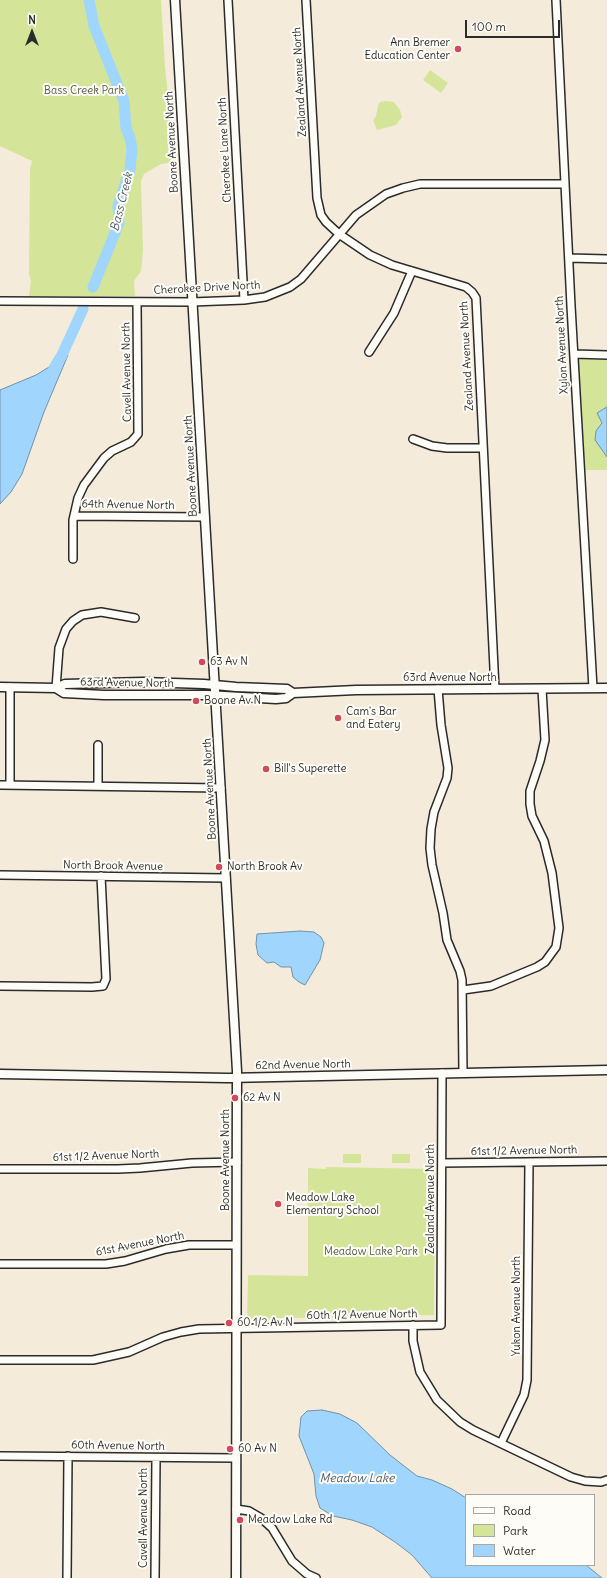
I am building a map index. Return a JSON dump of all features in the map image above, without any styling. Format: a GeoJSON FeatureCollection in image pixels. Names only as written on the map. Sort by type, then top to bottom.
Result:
{"type":"FeatureCollection","features":[{"type":"Feature","properties":{"kind":"street","name":"Boone Avenue North"},"geometry":{"type":"LineString","coordinates":[[175,0],[237,1078],[236,1578]]}},
{"type":"Feature","properties":{"kind":"street","name":"Cherokee Lane North"},"geometry":{"type":"LineString","coordinates":[[228,0],[244,300]]}},
{"type":"Feature","properties":{"kind":"street","name":"Zealand Avenue North"},"geometry":{"type":"LineString","coordinates":[[306,0],[317,198],[321,214],[326,222],[339,234],[358,248],[376,258],[412,271],[466,287],[476,298],[482,448],[495,689]]}},
{"type":"Feature","properties":{"kind":"street","name":"Xylon Avenue North"},"geometry":{"type":"LineString","coordinates":[[556,0],[568,258],[593,688]]}},
{"type":"Feature","properties":{"kind":"street","name":"Cherokee Drive North"},"geometry":{"type":"LineString","coordinates":[[0,301],[192,302],[244,300],[265,297],[290,287],[311,269],[356,214],[370,203],[386,194],[420,184],[565,184]]}},
{"type":"Feature","properties":{"kind":"street"},"geometry":{"type":"LineString","coordinates":[[568,258],[607,259]]}},
{"type":"Feature","properties":{"kind":"street"},"geometry":{"type":"LineString","coordinates":[[369,352],[394,313],[412,271]]}},
{"type":"Feature","properties":{"kind":"street","name":"Cavell Avenue North"},"geometry":{"type":"LineString","coordinates":[[73,559],[74,516],[78,498],[84,485],[104,458],[112,451],[131,442],[138,434],[137,302]]}},
{"type":"Feature","properties":{"kind":"street"},"geometry":{"type":"LineString","coordinates":[[574,354],[607,355]]}},
{"type":"Feature","properties":{"kind":"street"},"geometry":{"type":"LineString","coordinates":[[413,439],[432,446],[447,448],[482,448]]}},
{"type":"Feature","properties":{"kind":"street","name":"64th Avenue North"},"geometry":{"type":"LineString","coordinates":[[74,516],[205,517]]}},
{"type":"Feature","properties":{"kind":"street"},"geometry":{"type":"LineString","coordinates":[[56,688],[60,643],[66,629],[73,621],[82,615],[101,612],[135,618]]}},
{"type":"Feature","properties":{"kind":"street","name":"63rd Avenue North"},"geometry":{"type":"LineString","coordinates":[[0,687],[56,688],[65,684],[104,683],[214,684],[236,687],[287,689],[293,693]]}},
{"type":"Feature","properties":{"kind":"street"},"geometry":{"type":"LineString","coordinates":[[10,687],[10,785]]}},
{"type":"Feature","properties":{"kind":"street","name":"63rd Avenue North"},"geometry":{"type":"LineString","coordinates":[[56,688],[64,693],[104,695],[286,698],[293,693],[438,689],[607,688]]}},
{"type":"Feature","properties":{"kind":"street"},"geometry":{"type":"LineString","coordinates":[[438,689],[441,726],[448,768],[447,778],[434,812],[430,848],[432,866],[443,912],[447,940],[460,971],[462,990],[464,1073]]}},
{"type":"Feature","properties":{"kind":"street"},"geometry":{"type":"LineString","coordinates":[[462,990],[491,986],[537,967],[545,962],[556,947],[558,928],[552,873],[544,841],[532,816],[530,804],[530,791],[545,740],[542,689]]}},
{"type":"Feature","properties":{"kind":"street"},"geometry":{"type":"LineString","coordinates":[[98,745],[98,786]]}},
{"type":"Feature","properties":{"kind":"street"},"geometry":{"type":"LineString","coordinates":[[0,785],[221,788]]}},
{"type":"Feature","properties":{"kind":"street","name":"North Brook Avenue"},"geometry":{"type":"LineString","coordinates":[[0,875],[226,878]]}},
{"type":"Feature","properties":{"kind":"street"},"geometry":{"type":"LineString","coordinates":[[0,986],[102,986],[106,979],[101,876]]}},
{"type":"Feature","properties":{"kind":"street","name":"62nd Avenue North"},"geometry":{"type":"LineString","coordinates":[[0,1074],[237,1078],[607,1070]]}},
{"type":"Feature","properties":{"kind":"street","name":"Zealand Avenue North"},"geometry":{"type":"LineString","coordinates":[[441,1324],[442,1073]]}},
{"type":"Feature","properties":{"kind":"street","name":"61st 1/2 Avenue North"},"geometry":{"type":"LineString","coordinates":[[442,1164],[607,1161]]}},
{"type":"Feature","properties":{"kind":"street","name":"61st 1/2 Avenue North"},"geometry":{"type":"LineString","coordinates":[[0,1169],[118,1169],[192,1163],[237,1162]]}},
{"type":"Feature","properties":{"kind":"street","name":"Yukon Avenue North"},"geometry":{"type":"LineString","coordinates":[[501,1443],[524,1395],[527,1380],[529,1162]]}},
{"type":"Feature","properties":{"kind":"street","name":"61st Avenue North"},"geometry":{"type":"LineString","coordinates":[[0,1264],[106,1264],[125,1261],[166,1249],[189,1245],[236,1245]]}},
{"type":"Feature","properties":{"kind":"street","name":"60th 1/2 Avenue North"},"geometry":{"type":"LineString","coordinates":[[0,1360],[93,1360],[129,1352],[163,1337],[199,1329],[441,1324]]}},
{"type":"Feature","properties":{"kind":"street"},"geometry":{"type":"LineString","coordinates":[[413,1325],[413,1341],[420,1372],[437,1400],[460,1422],[571,1477],[585,1482],[601,1482],[607,1480]]}},
{"type":"Feature","properties":{"kind":"street","name":"60th Avenue North"},"geometry":{"type":"LineString","coordinates":[[0,1456],[236,1458]]}},
{"type":"Feature","properties":{"kind":"street"},"geometry":{"type":"LineString","coordinates":[[67,1578],[68,1456]]}},
{"type":"Feature","properties":{"kind":"street","name":"Cavell Avenue North"},"geometry":{"type":"LineString","coordinates":[[155,1578],[156,1458]]}},
{"type":"Feature","properties":{"kind":"street"},"geometry":{"type":"LineString","coordinates":[[236,1509],[249,1511],[261,1518],[272,1528],[292,1561],[307,1574],[316,1578]]}},
{"type":"Feature","properties":{"kind":"green space","name":"Bass Creek Park"},"geometry":{"type":"Polygon","coordinates":[[[0,0],[161,0],[165,67],[175,162],[161,164],[144,174],[141,181],[143,250],[141,271],[134,281],[135,296],[29,296],[31,281],[29,274],[30,169],[32,161],[0,146],[0,0]]]}},
{"type":"Feature","properties":{"kind":"green space"},"geometry":{"type":"Polygon","coordinates":[[[430,70],[448,83],[441,93],[423,80],[430,70]]]}},
{"type":"Feature","properties":{"kind":"green space"},"geometry":{"type":"Polygon","coordinates":[[[380,102],[394,102],[400,110],[402,117],[396,125],[377,130],[373,120],[376,116],[380,102]]]}},
{"type":"Feature","properties":{"kind":"green space"},"geometry":{"type":"Polygon","coordinates":[[[578,359],[607,360],[607,470],[585,470],[578,359]]]}},
{"type":"Feature","properties":{"kind":"green space"},"geometry":{"type":"Polygon","coordinates":[[[343,1154],[361,1154],[361,1163],[343,1163],[343,1154]]]}},
{"type":"Feature","properties":{"kind":"green space"},"geometry":{"type":"Polygon","coordinates":[[[392,1154],[410,1154],[410,1163],[392,1163],[392,1154]]]}},
{"type":"Feature","properties":{"kind":"green space","name":"Meadow Lake Park"},"geometry":{"type":"Polygon","coordinates":[[[326,1167],[435,1169],[434,1315],[247,1319],[248,1275],[308,1276],[308,1168],[326,1169],[326,1167]]]}},
{"type":"Feature","properties":{"kind":"water"},"geometry":{"type":"Polygon","coordinates":[[[62,355],[68,355],[44,412],[22,474],[11,492],[0,504],[0,390],[36,375],[54,364],[62,355]]]}},
{"type":"Feature","properties":{"kind":"water"},"geometry":{"type":"Polygon","coordinates":[[[607,407],[607,457],[595,440],[596,431],[602,423],[597,413],[607,407]]]}},
{"type":"Feature","properties":{"kind":"water"},"geometry":{"type":"Polygon","coordinates":[[[300,931],[314,932],[321,937],[324,943],[320,960],[305,985],[293,977],[291,967],[281,967],[274,962],[267,963],[258,955],[256,944],[257,934],[300,931]]]}},
{"type":"Feature","properties":{"kind":"water","name":"Meadow Lake"},"geometry":{"type":"Polygon","coordinates":[[[322,1410],[340,1414],[357,1423],[390,1455],[417,1476],[432,1480],[452,1489],[465,1497],[465,1566],[587,1566],[602,1578],[432,1578],[412,1555],[372,1527],[352,1520],[333,1516],[320,1508],[316,1496],[314,1474],[299,1436],[301,1417],[307,1411],[322,1410]]]}},
{"type":"Feature","properties":{"kind":"waterway","name":"Bass Creek"},"geometry":{"type":"LineString","coordinates":[[89,0],[94,26],[124,101],[126,128],[132,149],[130,170],[118,206],[119,223],[93,287]]}},
{"type":"Feature","properties":{"kind":"waterway","name":"Bass Creek"},"geometry":{"type":"LineString","coordinates":[[54,368],[62,355],[83,309]]}},
{"type":"Feature","properties":{"kind":"place","name":"Ann Bremer Education Center"},"geometry":{"type":"Point","coordinates":[458,49]}},
{"type":"Feature","properties":{"kind":"place","name":"63 Av N"},"geometry":{"type":"Point","coordinates":[202,662]}},
{"type":"Feature","properties":{"kind":"place","name":"Boone Av N"},"geometry":{"type":"Point","coordinates":[196,701]}},
{"type":"Feature","properties":{"kind":"place","name":"Cam's Bar and Eatery"},"geometry":{"type":"Point","coordinates":[338,718]}},
{"type":"Feature","properties":{"kind":"place","name":"Bill's Superette"},"geometry":{"type":"Point","coordinates":[266,769]}},
{"type":"Feature","properties":{"kind":"place","name":"North Brook Av"},"geometry":{"type":"Point","coordinates":[219,867]}},
{"type":"Feature","properties":{"kind":"place","name":"62 Av N"},"geometry":{"type":"Point","coordinates":[235,1098]}},
{"type":"Feature","properties":{"kind":"place","name":"Meadow Lake Elementary School"},"geometry":{"type":"Point","coordinates":[278,1204]}},
{"type":"Feature","properties":{"kind":"place","name":"60 1/2 Av N"},"geometry":{"type":"Point","coordinates":[229,1323]}},
{"type":"Feature","properties":{"kind":"place","name":"60 Av N"},"geometry":{"type":"Point","coordinates":[230,1449]}},
{"type":"Feature","properties":{"kind":"place","name":"Meadow Lake Rd"},"geometry":{"type":"Point","coordinates":[240,1520]}}]}
